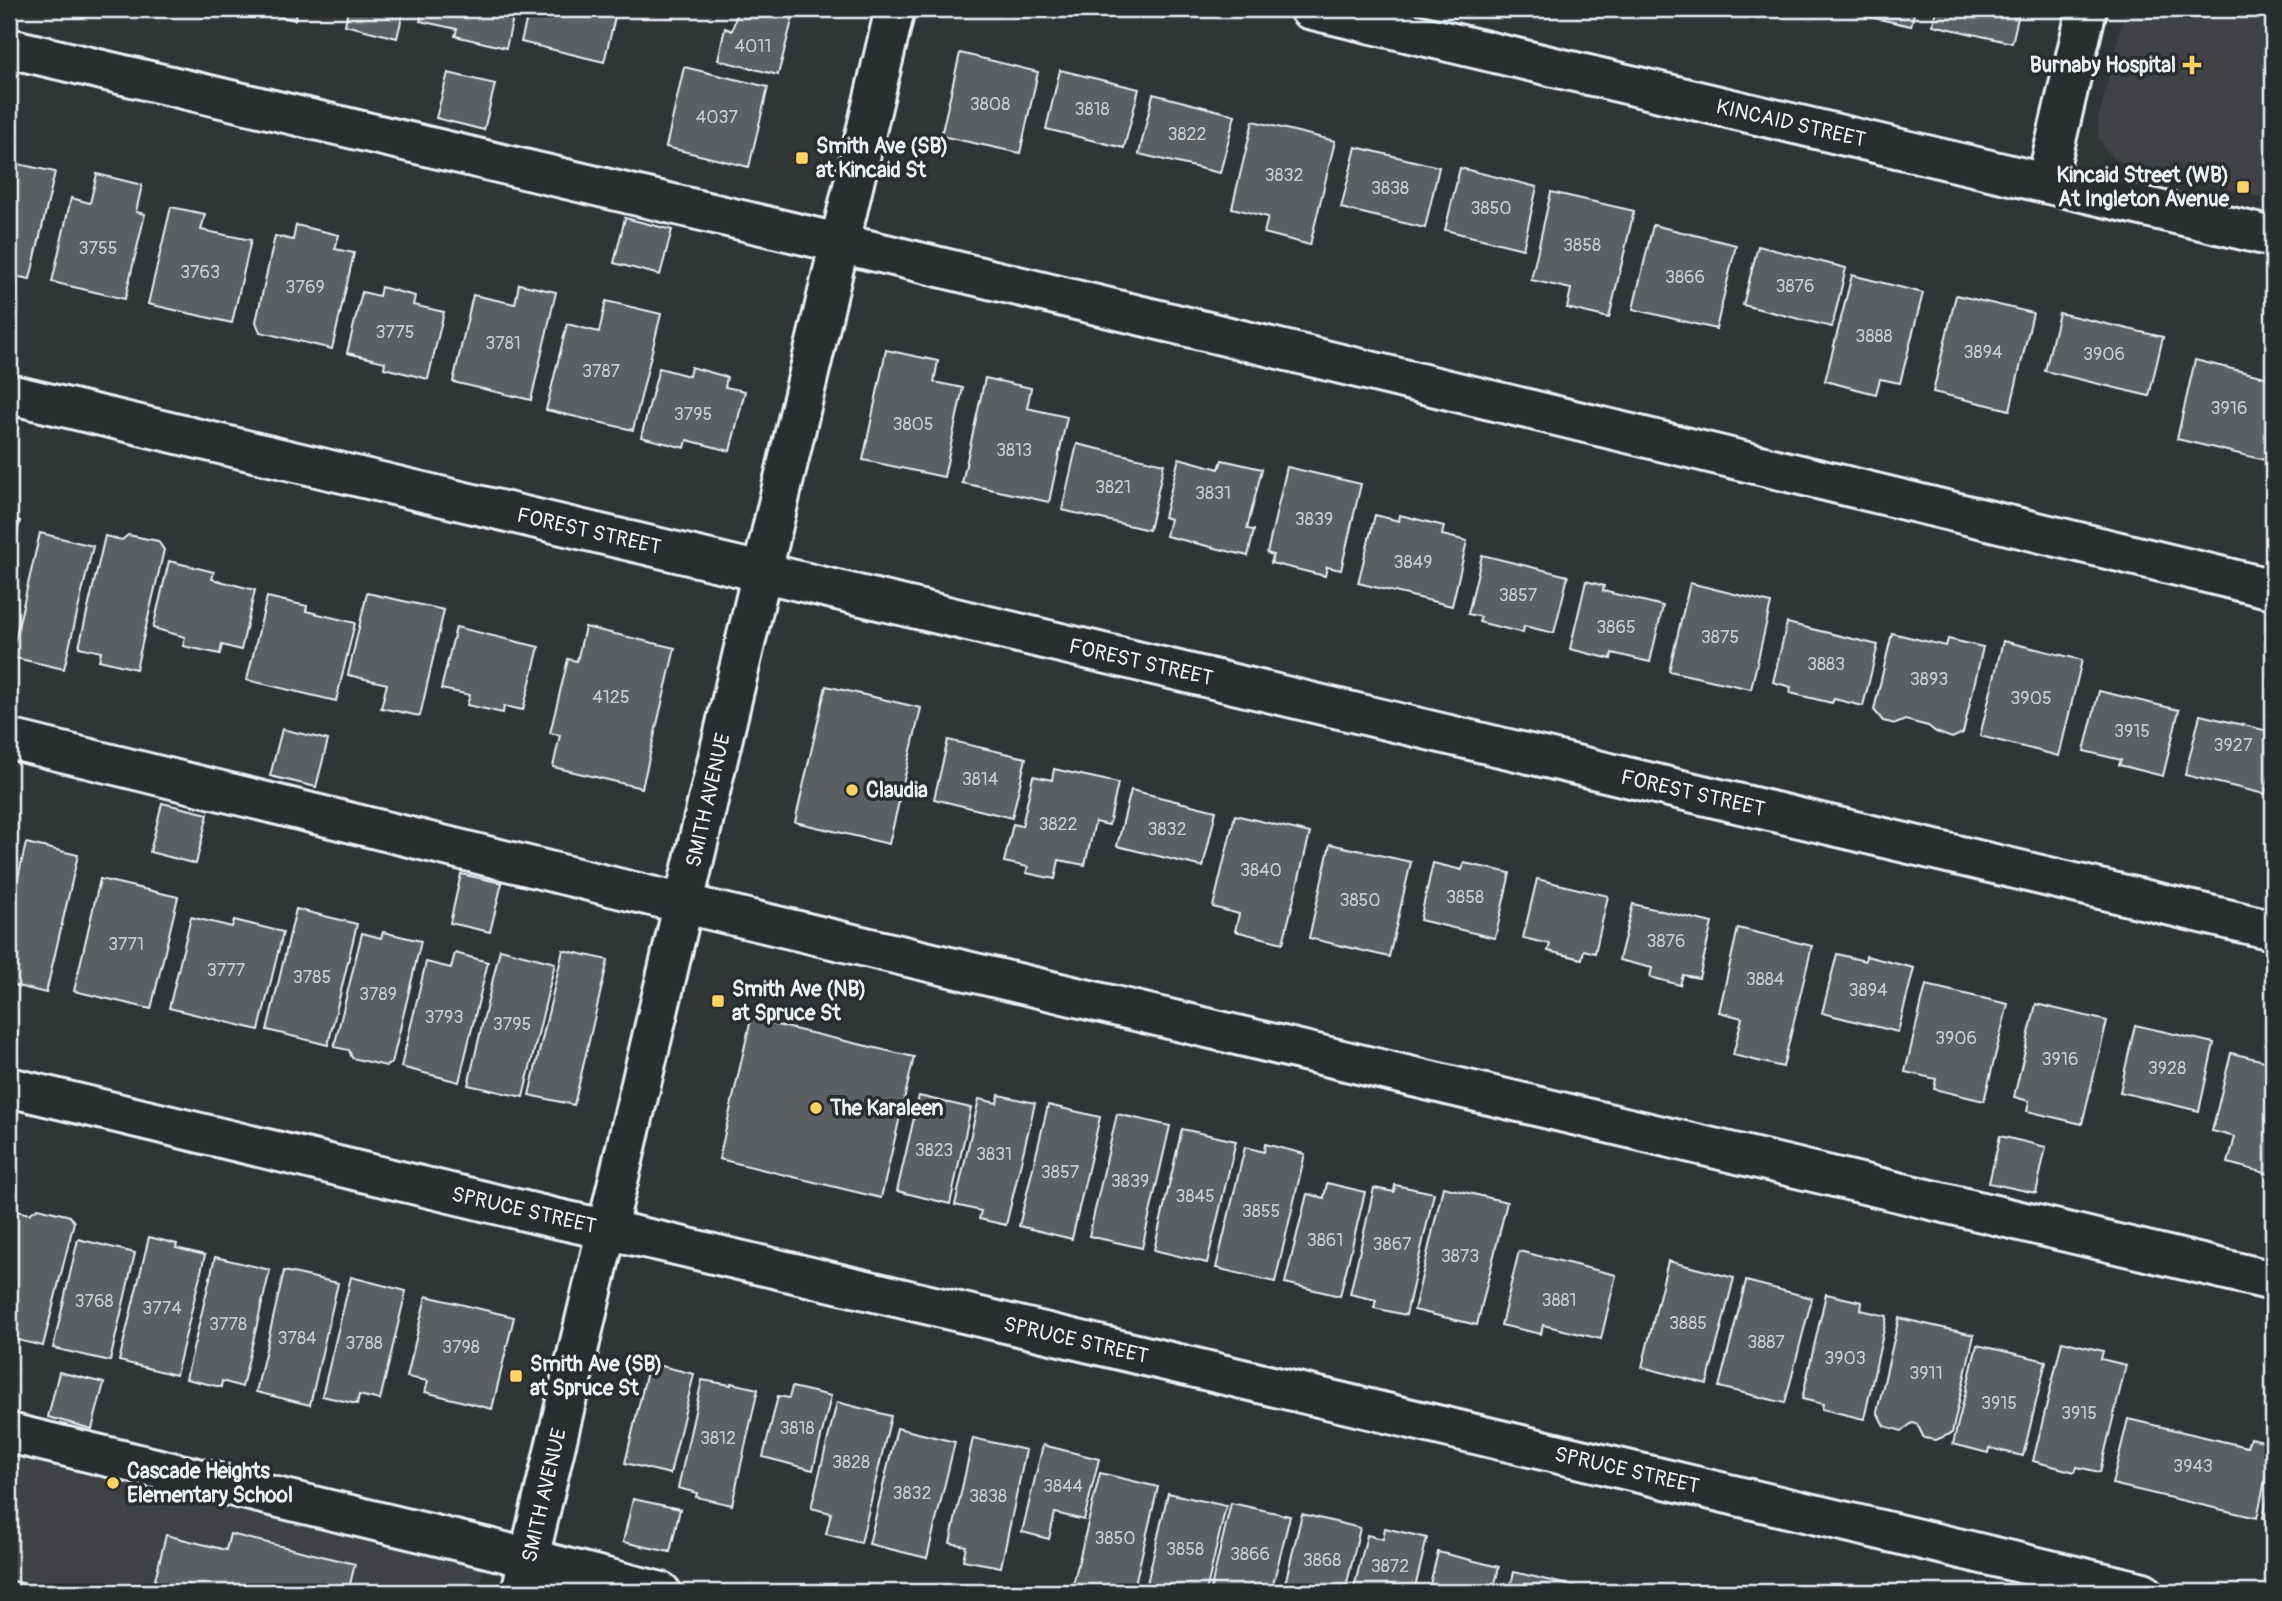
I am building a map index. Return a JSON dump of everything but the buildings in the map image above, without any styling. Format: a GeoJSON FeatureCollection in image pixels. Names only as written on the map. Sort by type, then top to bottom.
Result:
{"type":"FeatureCollection","features":[{"type":"Feature","properties":{"kind":"street","name":"SMITH AVENUE"},"geometry":{"type":"LineString","coordinates":[[525,1576],[895,9]]}},
{"type":"Feature","properties":{"kind":"street","name":"KINCAID STREET"},"geometry":{"type":"LineString","coordinates":[[1310,9],[2273,237]]}},
{"type":"Feature","properties":{"kind":"street"},"geometry":{"type":"LineString","coordinates":[[2046,183],[2087,9]]}},
{"type":"Feature","properties":{"kind":"street"},"geometry":{"type":"LineString","coordinates":[[9,47],[841,244],[2273,589]]}},
{"type":"Feature","properties":{"kind":"street","name":"FOREST STREET"},"geometry":{"type":"LineString","coordinates":[[9,394],[2273,930]]}},
{"type":"Feature","properties":{"kind":"street"},"geometry":{"type":"LineString","coordinates":[[9,739],[684,903],[2273,1281]]}},
{"type":"Feature","properties":{"kind":"street","name":"SPRUCE STREET"},"geometry":{"type":"LineString","coordinates":[[9,1087],[2143,1592]]}},
{"type":"Feature","properties":{"kind":"street"},"geometry":{"type":"LineString","coordinates":[[9,1433],[488,1548],[525,1576],[661,1592]]}},
{"type":"Feature","properties":{"kind":"shaded area","name":"Burnaby Hospital"},"geometry":{"type":"Polygon","coordinates":[[[2125,9],[2273,9],[2273,200],[2129,166],[2114,159],[2106,151],[2099,138],[2098,121],[2125,9]]]}},
{"type":"Feature","properties":{"kind":"shaded area","name":"Cascade Heights Elementary School"},"geometry":{"type":"Polygon","coordinates":[[[9,1433],[488,1548],[479,1592],[9,1592],[9,1433]]]}},
{"type":"Feature","properties":{"kind":"place","name":"Burnaby Hospital"},"geometry":{"type":"Point","coordinates":[2192,65]}},
{"type":"Feature","properties":{"kind":"place","name":"Smith Ave (SB) at Kincaid St"},"geometry":{"type":"Point","coordinates":[802,158]}},
{"type":"Feature","properties":{"kind":"place","name":"Kincaid Street (WB) At Ingleton Avenue"},"geometry":{"type":"Point","coordinates":[2243,187]}},
{"type":"Feature","properties":{"kind":"place","name":"Claudia"},"geometry":{"type":"Point","coordinates":[852,790]}},
{"type":"Feature","properties":{"kind":"place","name":"Smith Ave (NB) at Spruce St"},"geometry":{"type":"Point","coordinates":[718,1001]}},
{"type":"Feature","properties":{"kind":"place","name":"The Karaleen"},"geometry":{"type":"Point","coordinates":[816,1108]}},
{"type":"Feature","properties":{"kind":"place","name":"Smith Ave (SB) at Spruce St"},"geometry":{"type":"Point","coordinates":[516,1376]}},
{"type":"Feature","properties":{"kind":"place","name":"Cascade Heights Elementary School"},"geometry":{"type":"Point","coordinates":[113,1483]}}]}
